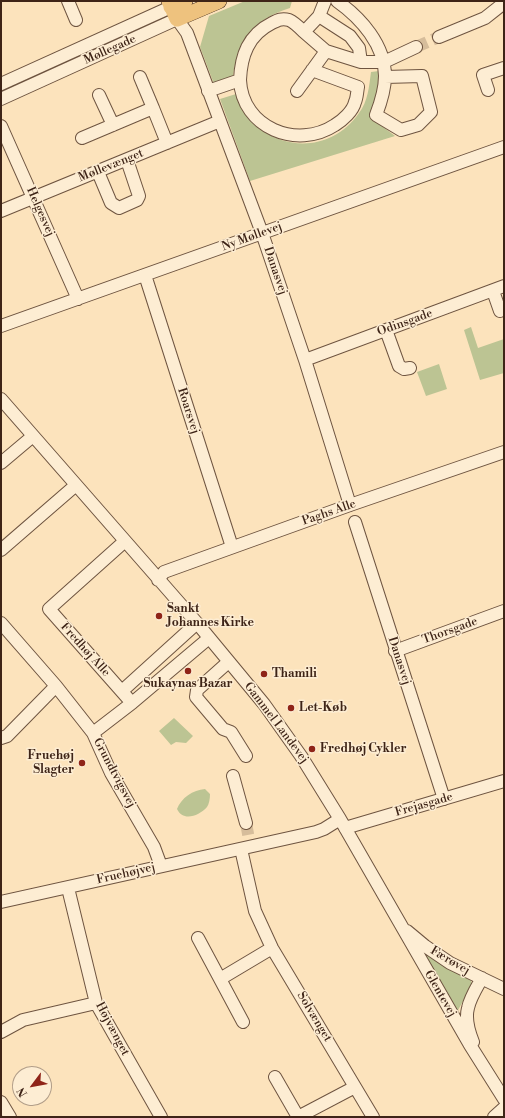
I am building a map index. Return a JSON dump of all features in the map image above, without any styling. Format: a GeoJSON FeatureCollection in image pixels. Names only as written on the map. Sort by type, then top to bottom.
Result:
{"type":"FeatureCollection","features":[{"type":"Feature","properties":{"kind":"main road","name":"Møllegade"},"geometry":{"type":"LineString","coordinates":[[172,9],[185,1]]}},
{"type":"Feature","properties":{"kind":"main road","name":"Møllegade"},"geometry":{"type":"LineString","coordinates":[[172,9],[219,1]]}},
{"type":"Feature","properties":{"kind":"street"},"geometry":{"type":"LineString","coordinates":[[68,1],[76,20]]}},
{"type":"Feature","properties":{"kind":"street"},"geometry":{"type":"LineString","coordinates":[[304,32],[319,16],[325,1]]}},
{"type":"Feature","properties":{"kind":"street"},"geometry":{"type":"LineString","coordinates":[[337,1],[350,10],[366,26],[384,62],[385,77],[382,99],[376,115],[401,130],[418,125],[431,112],[422,76],[385,77]]}},
{"type":"Feature","properties":{"kind":"street"},"geometry":{"type":"LineString","coordinates":[[439,37],[486,18],[504,3]]}},
{"type":"Feature","properties":{"kind":"street","name":"Møllegade"},"geometry":{"type":"LineString","coordinates":[[1,84],[172,9]]}},
{"type":"Feature","properties":{"kind":"street","name":"Møllegade"},"geometry":{"type":"LineString","coordinates":[[6,99],[172,9]]}},
{"type":"Feature","properties":{"kind":"street","name":"Danasvej"},"geometry":{"type":"LineString","coordinates":[[172,9],[187,33],[262,233],[305,360],[350,505]]}},
{"type":"Feature","properties":{"kind":"street"},"geometry":{"type":"LineString","coordinates":[[319,16],[350,36],[358,48],[361,62]]}},
{"type":"Feature","properties":{"kind":"street"},"geometry":{"type":"LineString","coordinates":[[312,70],[358,87],[355,104],[342,120],[326,131],[311,135],[295,136],[280,133],[266,126],[254,115],[245,102],[240,84],[243,54],[250,41],[258,32],[281,19],[290,21],[326,51],[361,62],[384,62],[416,47]]}},
{"type":"Feature","properties":{"kind":"street"},"geometry":{"type":"LineString","coordinates":[[297,91],[326,51]]}},
{"type":"Feature","properties":{"kind":"street"},"geometry":{"type":"LineString","coordinates":[[488,90],[483,76],[504,68]]}},
{"type":"Feature","properties":{"kind":"street"},"geometry":{"type":"LineString","coordinates":[[140,77],[167,143]]}},
{"type":"Feature","properties":{"kind":"street"},"geometry":{"type":"LineString","coordinates":[[1,84],[6,99]]}},
{"type":"Feature","properties":{"kind":"street"},"geometry":{"type":"LineString","coordinates":[[209,93],[240,84]]}},
{"type":"Feature","properties":{"kind":"street"},"geometry":{"type":"LineString","coordinates":[[99,95],[113,125]]}},
{"type":"Feature","properties":{"kind":"street"},"geometry":{"type":"LineString","coordinates":[[82,138],[153,108]]}},
{"type":"Feature","properties":{"kind":"street","name":"Møllevænget"},"geometry":{"type":"LineString","coordinates":[[1,211],[220,122]]}},
{"type":"Feature","properties":{"kind":"street","name":"Helgesvej"},"geometry":{"type":"LineString","coordinates":[[1,126],[78,298]]}},
{"type":"Feature","properties":{"kind":"street","name":"Ny Møllevej"},"geometry":{"type":"LineString","coordinates":[[1,326],[504,147]]}},
{"type":"Feature","properties":{"kind":"street"},"geometry":{"type":"LineString","coordinates":[[98,172],[111,203],[119,208],[137,200],[140,196],[127,160]]}},
{"type":"Feature","properties":{"kind":"street","name":"Roarsvej"},"geometry":{"type":"LineString","coordinates":[[145,275],[232,547]]}},
{"type":"Feature","properties":{"kind":"street"},"geometry":{"type":"LineString","coordinates":[[498,289],[500,311]]}},
{"type":"Feature","properties":{"kind":"street","name":"Odinsgade"},"geometry":{"type":"LineString","coordinates":[[305,360],[498,289]]}},
{"type":"Feature","properties":{"kind":"street"},"geometry":{"type":"LineString","coordinates":[[386,330],[399,366],[404,369],[410,368]]}},
{"type":"Feature","properties":{"kind":"street","name":"Gammel Landevej"},"geometry":{"type":"LineString","coordinates":[[1,399],[197,623],[264,704],[301,756],[400,925]]}},
{"type":"Feature","properties":{"kind":"street"},"geometry":{"type":"LineString","coordinates":[[1,463],[33,436]]}},
{"type":"Feature","properties":{"kind":"street","name":"Paghs Alle"},"geometry":{"type":"LineString","coordinates":[[158,580],[164,572],[350,505],[504,452]]}},
{"type":"Feature","properties":{"kind":"street"},"geometry":{"type":"LineString","coordinates":[[1,550],[76,485]]}},
{"type":"Feature","properties":{"kind":"street","name":"Danasvej"},"geometry":{"type":"LineString","coordinates":[[355,522],[395,651],[444,799]]}},
{"type":"Feature","properties":{"kind":"street","name":"Fredhøj Alle"},"geometry":{"type":"LineString","coordinates":[[125,541],[49,609],[132,703]]}},
{"type":"Feature","properties":{"kind":"street","name":"Thorsgade"},"geometry":{"type":"LineString","coordinates":[[395,651],[504,611]]}},
{"type":"Feature","properties":{"kind":"street","name":"Grundtvigsvej"},"geometry":{"type":"LineString","coordinates":[[1,623],[56,686],[92,733],[111,773],[154,847],[161,866]]}},
{"type":"Feature","properties":{"kind":"street"},"geometry":{"type":"LineString","coordinates":[[122,691],[197,623]]}},
{"type":"Feature","properties":{"kind":"street"},"geometry":{"type":"LineString","coordinates":[[92,733],[132,703],[209,638]]}},
{"type":"Feature","properties":{"kind":"street"},"geometry":{"type":"LineString","coordinates":[[228,660],[225,665],[197,690],[196,697],[223,730],[231,732],[246,756]]}},
{"type":"Feature","properties":{"kind":"street"},"geometry":{"type":"LineString","coordinates":[[1,738],[7,736],[56,686]]}},
{"type":"Feature","properties":{"kind":"street"},"geometry":{"type":"LineString","coordinates":[[233,776],[246,823]]}},
{"type":"Feature","properties":{"kind":"street","name":"Frejasgade"},"geometry":{"type":"LineString","coordinates":[[342,824],[444,799],[504,781]]}},
{"type":"Feature","properties":{"kind":"street","name":"Fruehøjvej"},"geometry":{"type":"LineString","coordinates":[[1,902],[68,888],[247,845],[316,832],[342,824]]}},
{"type":"Feature","properties":{"kind":"street","name":"Solvænget"},"geometry":{"type":"LineString","coordinates":[[247,845],[254,911],[272,948],[374,1117]]}},
{"type":"Feature","properties":{"kind":"street","name":"Højvænget"},"geometry":{"type":"LineString","coordinates":[[68,888],[96,1003],[161,1117]]}},
{"type":"Feature","properties":{"kind":"street","name":"Færøvej"},"geometry":{"type":"LineString","coordinates":[[400,925],[425,946],[450,963],[504,989]]}},
{"type":"Feature","properties":{"kind":"street","name":"Glentevej"},"geometry":{"type":"LineString","coordinates":[[400,925],[470,1045],[504,1099]]}},
{"type":"Feature","properties":{"kind":"street"},"geometry":{"type":"LineString","coordinates":[[198,938],[243,1022]]}},
{"type":"Feature","properties":{"kind":"street"},"geometry":{"type":"LineString","coordinates":[[220,979],[272,948]]}},
{"type":"Feature","properties":{"kind":"street","name":"Glentevej"},"geometry":{"type":"LineString","coordinates":[[481,1062],[470,1034],[468,1007],[482,978]]}},
{"type":"Feature","properties":{"kind":"street"},"geometry":{"type":"LineString","coordinates":[[1,1032],[24,1020],[96,1003]]}},
{"type":"Feature","properties":{"kind":"street"},"geometry":{"type":"LineString","coordinates":[[275,1077],[298,1117],[355,1087]]}},
{"type":"Feature","properties":{"kind":"street"},"geometry":{"type":"LineString","coordinates":[[1,1102],[10,1117]]}},
{"type":"Feature","properties":{"kind":"street"},"geometry":{"type":"LineString","coordinates":[[494,1117],[504,1108]]}},
{"type":"Feature","properties":{"kind":"green space"},"geometry":{"type":"Polygon","coordinates":[[[245,1],[292,1],[290,8],[266,18],[257,25],[243,42],[235,64],[233,77],[214,84],[200,47],[209,16],[245,1]]]}},
{"type":"Feature","properties":{"kind":"green space"},"geometry":{"type":"Polygon","coordinates":[[[379,71],[380,91],[370,117],[395,136],[250,181],[220,99],[236,94],[245,113],[258,127],[274,137],[292,142],[310,143],[328,138],[345,129],[359,113],[364,104],[368,94],[371,72],[379,71]]]}},
{"type":"Feature","properties":{"kind":"green space"},"geometry":{"type":"Polygon","coordinates":[[[471,327],[478,348],[504,339],[504,373],[480,380],[464,330],[471,327]]]}},
{"type":"Feature","properties":{"kind":"green space"},"geometry":{"type":"Polygon","coordinates":[[[439,364],[447,389],[426,396],[417,372],[439,364]]]}},
{"type":"Feature","properties":{"kind":"green space"},"geometry":{"type":"Polygon","coordinates":[[[174,718],[193,736],[186,743],[176,742],[171,745],[159,731],[174,718]]]}},
{"type":"Feature","properties":{"kind":"green space"},"geometry":{"type":"Polygon","coordinates":[[[205,789],[210,796],[207,807],[204,810],[191,816],[180,813],[177,809],[184,798],[196,791],[205,789]]]}},
{"type":"Feature","properties":{"kind":"green space"},"geometry":{"type":"Polygon","coordinates":[[[427,954],[470,977],[472,985],[457,1012],[421,955],[427,954]]]}},
{"type":"Feature","properties":{"kind":"tunnel"},"geometry":{"type":"LineString","coordinates":[[416,47],[439,37]]}},
{"type":"Feature","properties":{"kind":"tunnel"},"geometry":{"type":"LineString","coordinates":[[246,823],[249,839]]}},
{"type":"Feature","properties":{"kind":"place","name":"Sankt Johannes Kirke"},"geometry":{"type":"Point","coordinates":[159,616]}},
{"type":"Feature","properties":{"kind":"place","name":"Sukaynas Bazar"},"geometry":{"type":"Point","coordinates":[188,671]}},
{"type":"Feature","properties":{"kind":"place","name":"Thamili"},"geometry":{"type":"Point","coordinates":[264,674]}},
{"type":"Feature","properties":{"kind":"place","name":"Let-Køb"},"geometry":{"type":"Point","coordinates":[291,708]}},
{"type":"Feature","properties":{"kind":"place","name":"Fredhøj Cykler"},"geometry":{"type":"Point","coordinates":[312,749]}},
{"type":"Feature","properties":{"kind":"place","name":"Fruehøj Slagter"},"geometry":{"type":"Point","coordinates":[82,763]}}]}
